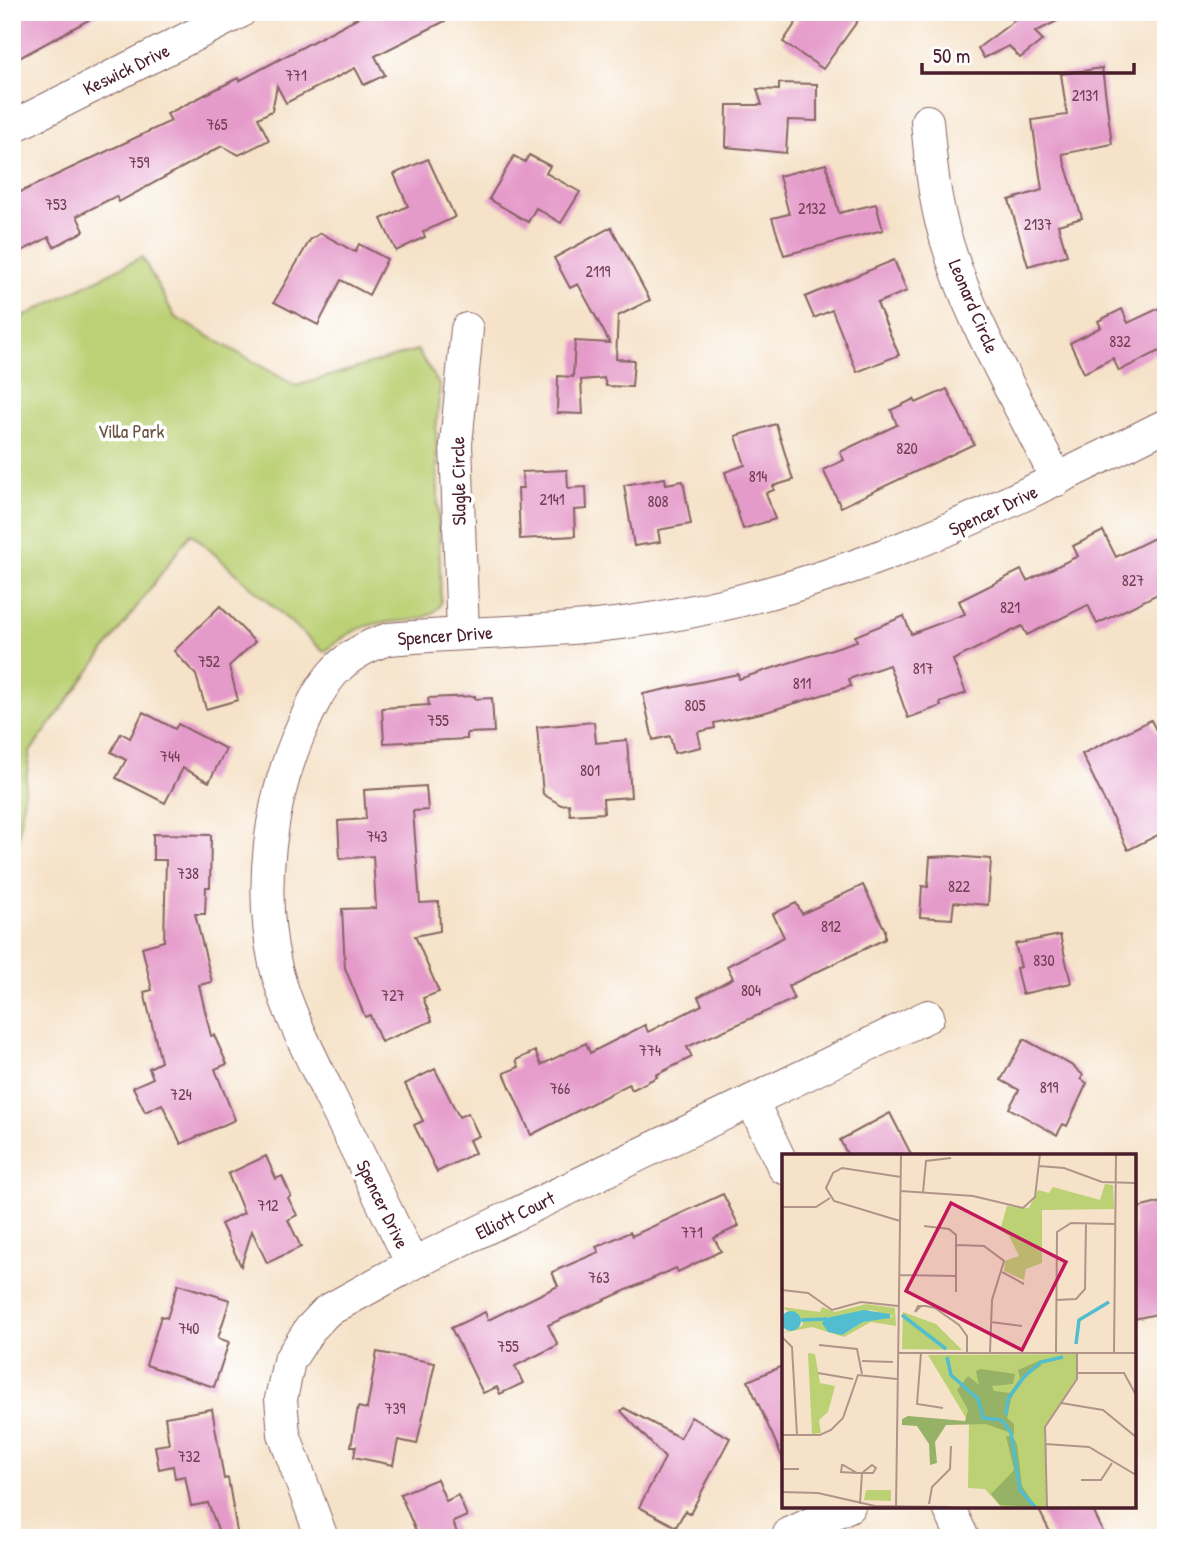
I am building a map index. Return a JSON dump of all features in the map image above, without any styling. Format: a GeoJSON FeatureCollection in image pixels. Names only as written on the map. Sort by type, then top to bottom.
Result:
{"type":"FeatureCollection","features":[{"type":"Feature","properties":{"kind":"street","name":"Keswick Drive"},"geometry":{"type":"LineString","coordinates":[[12,127],[240,12]]}},
{"type":"Feature","properties":{"kind":"street","name":"Leonard Circle"},"geometry":{"type":"LineString","coordinates":[[927,121],[932,176],[942,223],[962,284],[1057,480]]}},
{"type":"Feature","properties":{"kind":"street","name":"Slagle Circle"},"geometry":{"type":"LineString","coordinates":[[463,633],[456,444],[467,330]]}},
{"type":"Feature","properties":{"kind":"street","name":"Spencer Drive"},"geometry":{"type":"LineString","coordinates":[[412,1264],[290,1012],[275,963],[268,908],[268,860],[276,805],[288,759],[310,708],[331,672],[361,648],[390,639],[622,623],[752,598],[895,553],[954,529],[1166,425]]}},
{"type":"Feature","properties":{"kind":"street","name":"Elliott Court"},"geometry":{"type":"LineString","coordinates":[[322,1538],[284,1434],[281,1399],[289,1361],[310,1329],[327,1311],[412,1264],[928,1016]]}},
{"type":"Feature","properties":{"kind":"street"},"geometry":{"type":"LineString","coordinates":[[752,1101],[782,1164]]}},
{"type":"Feature","properties":{"kind":"street"},"geometry":{"type":"LineString","coordinates":[[789,1534],[845,1508]]}},
{"type":"Feature","properties":{"kind":"street"},"geometry":{"type":"LineString","coordinates":[[949,1508],[963,1538]]}},
{"type":"Feature","properties":{"kind":"green space","name":"Villa Park"},"geometry":{"type":"Polygon","coordinates":[[[142,257],[175,317],[296,386],[417,350],[440,386],[436,429],[441,604],[435,611],[419,619],[380,623],[358,629],[324,652],[191,533],[30,752],[12,884],[12,322],[142,257]]]}},
{"type":"Feature","properties":{"kind":"building"},"geometry":{"type":"Polygon","coordinates":[[[12,12],[103,12],[12,62],[12,12]]]}},
{"type":"Feature","properties":{"kind":"building"},"geometry":{"type":"Polygon","coordinates":[[[368,12],[463,12],[375,56],[385,75],[364,85],[355,68],[286,103],[277,86],[272,111],[258,118],[269,140],[239,155],[222,146],[119,202],[116,196],[77,216],[84,231],[54,247],[49,237],[12,256],[12,196],[171,121],[167,114],[238,78],[239,81],[368,12]]]}},
{"type":"Feature","properties":{"kind":"building"},"geometry":{"type":"Polygon","coordinates":[[[803,12],[864,12],[823,69],[783,42],[803,12]]]}},
{"type":"Feature","properties":{"kind":"building"},"geometry":{"type":"Polygon","coordinates":[[[1010,12],[1075,12],[1035,32],[1043,40],[1020,58],[1009,46],[984,58],[978,48],[1014,21],[1010,12]]]}},
{"type":"Feature","properties":{"kind":"building"},"geometry":{"type":"Polygon","coordinates":[[[1102,68],[1112,144],[1062,154],[1082,218],[1058,225],[1067,255],[1028,266],[1009,200],[1042,190],[1032,120],[1067,115],[1061,74],[1102,68]]]}},
{"type":"Feature","properties":{"kind":"building"},"geometry":{"type":"Polygon","coordinates":[[[779,83],[817,84],[817,121],[788,120],[786,153],[726,147],[727,105],[762,105],[757,89],[779,90],[779,83]]]}},
{"type":"Feature","properties":{"kind":"building"},"geometry":{"type":"Polygon","coordinates":[[[529,155],[550,166],[546,173],[580,192],[561,223],[536,208],[528,222],[489,199],[514,156],[525,162],[529,155]]]}},
{"type":"Feature","properties":{"kind":"building"},"geometry":{"type":"Polygon","coordinates":[[[428,159],[455,217],[423,232],[425,237],[396,251],[381,219],[408,206],[394,174],[428,159]]]}},
{"type":"Feature","properties":{"kind":"building"},"geometry":{"type":"Polygon","coordinates":[[[826,164],[839,213],[876,204],[883,230],[784,255],[772,218],[789,214],[779,176],[826,164]]]}},
{"type":"Feature","properties":{"kind":"building"},"geometry":{"type":"Polygon","coordinates":[[[611,227],[650,300],[618,316],[616,359],[634,360],[632,387],[606,386],[604,378],[581,380],[583,414],[557,413],[558,376],[573,377],[575,341],[610,343],[578,284],[570,288],[554,258],[611,227]]]}},
{"type":"Feature","properties":{"kind":"building"},"geometry":{"type":"Polygon","coordinates":[[[321,233],[355,252],[359,244],[387,259],[369,295],[341,280],[318,325],[274,302],[310,240],[321,233]]]}},
{"type":"Feature","properties":{"kind":"building"},"geometry":{"type":"Polygon","coordinates":[[[894,260],[907,291],[877,303],[899,355],[857,372],[832,310],[814,318],[805,297],[894,260]]]}},
{"type":"Feature","properties":{"kind":"building"},"geometry":{"type":"Polygon","coordinates":[[[1166,305],[1166,348],[1119,371],[1113,358],[1084,373],[1070,343],[1101,327],[1098,321],[1122,309],[1128,323],[1166,305]]]}},
{"type":"Feature","properties":{"kind":"building"},"geometry":{"type":"Polygon","coordinates":[[[947,389],[974,444],[841,507],[823,470],[844,460],[840,452],[897,425],[891,410],[914,399],[916,403],[947,389]]]}},
{"type":"Feature","properties":{"kind":"building"},"geometry":{"type":"Polygon","coordinates":[[[776,424],[793,480],[773,486],[774,490],[766,493],[775,519],[743,529],[725,472],[745,465],[736,436],[776,424]]]}},
{"type":"Feature","properties":{"kind":"building"},"geometry":{"type":"Polygon","coordinates":[[[567,470],[568,488],[586,487],[587,509],[574,510],[575,536],[520,539],[518,488],[523,488],[522,472],[567,470]]]}},
{"type":"Feature","properties":{"kind":"building"},"geometry":{"type":"Polygon","coordinates":[[[665,478],[666,484],[683,481],[691,524],[658,530],[660,542],[634,546],[624,485],[665,478]]]}},
{"type":"Feature","properties":{"kind":"building"},"geometry":{"type":"Polygon","coordinates":[[[1103,531],[1116,557],[1154,538],[1166,561],[1166,590],[1097,624],[1088,605],[1027,635],[1022,626],[953,660],[966,693],[940,703],[941,706],[908,718],[889,665],[849,679],[851,686],[766,712],[714,723],[715,728],[698,732],[701,747],[674,753],[670,736],[653,740],[643,694],[738,674],[739,679],[857,641],[855,636],[904,616],[911,634],[965,614],[959,601],[1021,570],[1027,581],[1078,556],[1073,546],[1103,531]]]}},
{"type":"Feature","properties":{"kind":"building"},"geometry":{"type":"Polygon","coordinates":[[[220,606],[255,642],[229,666],[238,700],[206,709],[196,675],[174,651],[220,606]]]}},
{"type":"Feature","properties":{"kind":"building"},"geometry":{"type":"Polygon","coordinates":[[[475,696],[475,699],[492,698],[494,732],[467,733],[467,739],[384,743],[382,708],[429,705],[428,698],[475,696]]]}},
{"type":"Feature","properties":{"kind":"building"},"geometry":{"type":"Polygon","coordinates":[[[143,712],[175,729],[178,724],[226,749],[209,782],[183,768],[165,803],[116,778],[126,760],[111,752],[121,733],[130,738],[143,712]]]}},
{"type":"Feature","properties":{"kind":"building"},"geometry":{"type":"Polygon","coordinates":[[[1151,720],[1166,750],[1166,831],[1128,850],[1082,754],[1151,720]]]}},
{"type":"Feature","properties":{"kind":"building"},"geometry":{"type":"Polygon","coordinates":[[[594,722],[596,743],[627,740],[631,797],[603,799],[604,813],[570,815],[569,804],[561,805],[543,794],[537,727],[594,722]]]}},
{"type":"Feature","properties":{"kind":"building"},"geometry":{"type":"Polygon","coordinates":[[[426,786],[428,810],[413,811],[420,903],[439,902],[440,931],[415,936],[439,992],[423,998],[432,1021],[381,1042],[370,1015],[365,1017],[345,968],[342,909],[376,908],[373,856],[340,859],[338,821],[366,819],[364,790],[426,786]]]}},
{"type":"Feature","properties":{"kind":"building"},"geometry":{"type":"Polygon","coordinates":[[[153,834],[211,835],[210,887],[206,887],[205,914],[195,914],[212,982],[199,985],[211,1036],[214,1035],[227,1064],[215,1069],[235,1120],[181,1144],[162,1104],[145,1112],[133,1087],[153,1078],[149,1068],[161,1062],[144,992],[152,990],[142,947],[164,941],[166,860],[153,860],[153,834]]]}},
{"type":"Feature","properties":{"kind":"building"},"geometry":{"type":"Polygon","coordinates":[[[930,857],[991,859],[988,905],[954,902],[952,919],[920,917],[922,886],[928,887],[930,857]]]}},
{"type":"Feature","properties":{"kind":"building"},"geometry":{"type":"Polygon","coordinates":[[[863,885],[885,930],[885,939],[788,986],[794,999],[687,1047],[692,1057],[656,1075],[657,1077],[632,1090],[629,1084],[531,1135],[504,1073],[519,1067],[516,1060],[535,1051],[541,1065],[586,1043],[590,1053],[645,1025],[648,1032],[702,1005],[698,997],[733,978],[727,966],[784,937],[773,914],[796,903],[802,914],[863,885]]]}},
{"type":"Feature","properties":{"kind":"building"},"geometry":{"type":"Polygon","coordinates":[[[1060,935],[1071,983],[1022,994],[1016,968],[1021,967],[1015,944],[1060,935]]]}},
{"type":"Feature","properties":{"kind":"building"},"geometry":{"type":"Polygon","coordinates":[[[1024,1039],[1073,1066],[1087,1083],[1067,1126],[1063,1124],[1057,1135],[1009,1108],[1019,1090],[1001,1080],[1024,1039]]]}},
{"type":"Feature","properties":{"kind":"building"},"geometry":{"type":"Polygon","coordinates":[[[435,1069],[459,1117],[468,1113],[479,1136],[469,1140],[475,1153],[437,1172],[414,1125],[423,1121],[405,1084],[435,1069]]]}},
{"type":"Feature","properties":{"kind":"building"},"geometry":{"type":"Polygon","coordinates":[[[890,1113],[911,1154],[847,1154],[840,1140],[890,1113]]]}},
{"type":"Feature","properties":{"kind":"building"},"geometry":{"type":"Polygon","coordinates":[[[266,1156],[276,1179],[282,1176],[291,1196],[288,1198],[297,1215],[288,1220],[301,1247],[267,1263],[252,1231],[241,1266],[221,1224],[244,1213],[228,1174],[266,1156]]]}},
{"type":"Feature","properties":{"kind":"building"},"geometry":{"type":"Polygon","coordinates":[[[723,1194],[739,1226],[714,1238],[721,1251],[678,1272],[676,1268],[548,1325],[558,1345],[515,1366],[523,1383],[500,1394],[497,1387],[483,1393],[451,1328],[485,1312],[488,1320],[558,1286],[552,1272],[599,1252],[596,1247],[630,1232],[632,1236],[723,1194]]]}},
{"type":"Feature","properties":{"kind":"building"},"geometry":{"type":"Polygon","coordinates":[[[1166,1201],[1166,1312],[1136,1319],[1136,1208],[1166,1201]]]}},
{"type":"Feature","properties":{"kind":"building"},"geometry":{"type":"Polygon","coordinates":[[[178,1284],[230,1300],[218,1338],[229,1342],[214,1387],[146,1365],[161,1316],[167,1318],[178,1284]]]}},
{"type":"Feature","properties":{"kind":"building"},"geometry":{"type":"Polygon","coordinates":[[[377,1352],[435,1363],[417,1444],[398,1440],[393,1465],[354,1457],[356,1446],[351,1446],[358,1407],[367,1409],[377,1352]]]}},
{"type":"Feature","properties":{"kind":"building"},"geometry":{"type":"Polygon","coordinates":[[[782,1366],[782,1457],[748,1381],[782,1366]]]}},
{"type":"Feature","properties":{"kind":"building"},"geometry":{"type":"Polygon","coordinates":[[[624,1408],[680,1438],[691,1417],[730,1438],[690,1514],[685,1511],[676,1527],[639,1507],[665,1458],[621,1411],[624,1408]]]}},
{"type":"Feature","properties":{"kind":"building"},"geometry":{"type":"Polygon","coordinates":[[[212,1409],[238,1538],[221,1538],[208,1503],[191,1506],[185,1476],[175,1478],[173,1466],[159,1469],[155,1446],[169,1444],[165,1417],[212,1409]]]}},
{"type":"Feature","properties":{"kind":"building"},"geometry":{"type":"Polygon","coordinates":[[[437,1479],[446,1501],[458,1495],[467,1516],[453,1522],[459,1538],[419,1538],[400,1494],[437,1479]]]}},
{"type":"Feature","properties":{"kind":"building"},"geometry":{"type":"Polygon","coordinates":[[[1038,1508],[1092,1508],[1106,1538],[1053,1538],[1038,1508]]]}}]}
